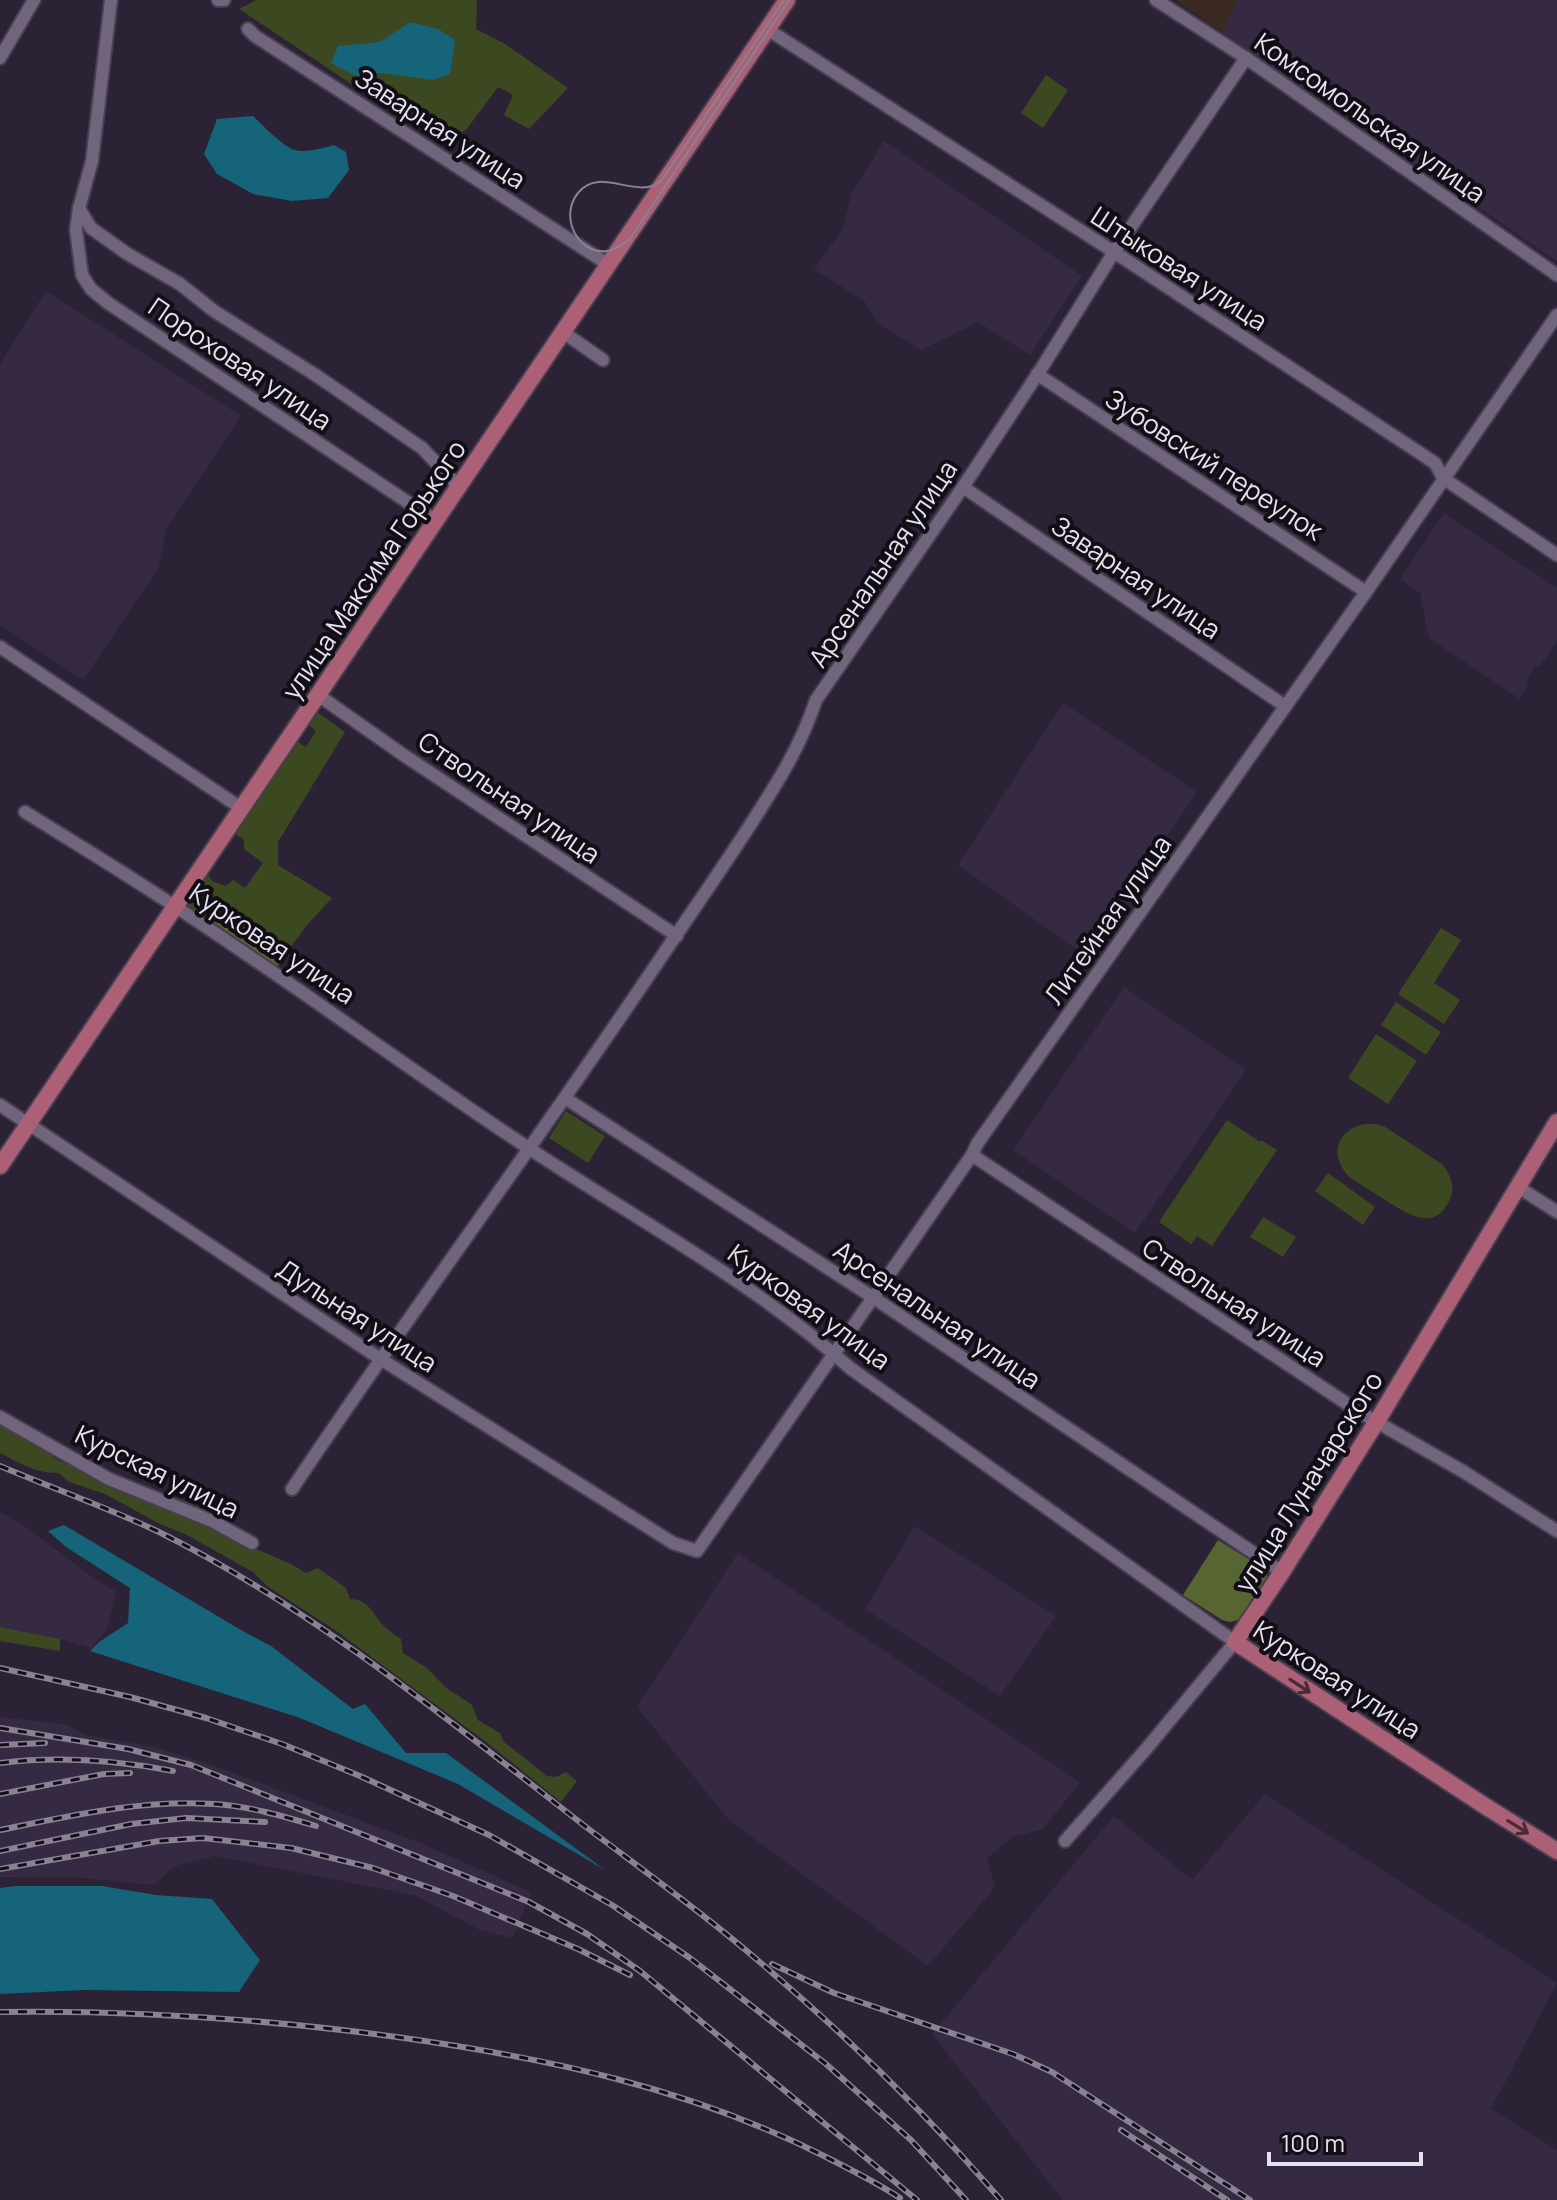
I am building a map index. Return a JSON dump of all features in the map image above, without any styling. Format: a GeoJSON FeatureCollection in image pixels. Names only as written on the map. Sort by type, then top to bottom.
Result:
{"type":"FeatureCollection","features":[{"type":"Feature","properties":{"kind":"main road","name":"улица Максима Горького"},"geometry":{"type":"LineString","coordinates":[[0,1166],[787,0]]}},
{"type":"Feature","properties":{"kind":"main road","name":"улица Луначарского"},"geometry":{"type":"LineString","coordinates":[[1235,1642],[1377,1421],[1557,1122]]}},
{"type":"Feature","properties":{"kind":"main road","name":"Курковая улица"},"geometry":{"type":"LineString","coordinates":[[1235,1642],[1557,1851]]}},
{"type":"Feature","properties":{"kind":"street"},"geometry":{"type":"LineString","coordinates":[[0,58],[34,0]]}},
{"type":"Feature","properties":{"kind":"street","name":"Пороховая улица"},"geometry":{"type":"LineString","coordinates":[[111,0],[92,161],[76,230],[82,275],[91,289],[108,303],[436,521]]}},
{"type":"Feature","properties":{"kind":"street"},"geometry":{"type":"LineString","coordinates":[[218,0],[224,0]]}},
{"type":"Feature","properties":{"kind":"street","name":"Комсомольская улица"},"geometry":{"type":"LineString","coordinates":[[1156,0],[1246,58],[1557,275]]}},
{"type":"Feature","properties":{"kind":"street","name":"Заварная улица"},"geometry":{"type":"LineString","coordinates":[[248,29],[609,265]]}},
{"type":"Feature","properties":{"kind":"street","name":"Штыковая улица"},"geometry":{"type":"LineString","coordinates":[[767,29],[1435,463],[1443,478],[1557,555]]}},
{"type":"Feature","properties":{"kind":"street","name":"Арсенальная улица"},"geometry":{"type":"LineString","coordinates":[[292,1489],[379,1358],[530,1149],[677,936],[784,772],[805,733],[816,700],[963,487],[1114,252],[1246,58]]}},
{"type":"Feature","properties":{"kind":"street","name":"Пороховая улица"},"geometry":{"type":"LineString","coordinates":[[79,208],[91,228],[126,253],[180,284],[214,311],[422,448],[459,487]]}},
{"type":"Feature","properties":{"kind":"street","name":"Литейная улица"},"geometry":{"type":"LineString","coordinates":[[697,1551],[874,1298],[977,1144],[1557,315]]}},
{"type":"Feature","properties":{"kind":"street"},"geometry":{"type":"LineString","coordinates":[[563,332],[603,360]]}},
{"type":"Feature","properties":{"kind":"street","name":"Зубовский переулок"},"geometry":{"type":"LineString","coordinates":[[1037,374],[1366,592]]}},
{"type":"Feature","properties":{"kind":"street","name":"Заварная улица"},"geometry":{"type":"LineString","coordinates":[[963,487],[1285,706]]}},
{"type":"Feature","properties":{"kind":"street"},"geometry":{"type":"LineString","coordinates":[[0,647],[241,808]]}},
{"type":"Feature","properties":{"kind":"street","name":"Ствольная улица"},"geometry":{"type":"LineString","coordinates":[[318,695],[677,936]]}},
{"type":"Feature","properties":{"kind":"street","name":"Курковая улица"},"geometry":{"type":"LineString","coordinates":[[25,812],[175,907],[530,1149],[690,1251],[822,1342],[850,1368],[1235,1642]]}},
{"type":"Feature","properties":{"kind":"street","name":"Арсенальная улица"},"geometry":{"type":"LineString","coordinates":[[565,1098],[874,1298],[1282,1572]]}},
{"type":"Feature","properties":{"kind":"street","name":"Дульная улица"},"geometry":{"type":"LineString","coordinates":[[0,1105],[379,1358],[673,1543],[697,1551]]}},
{"type":"Feature","properties":{"kind":"street","name":"Ствольная улица"},"geometry":{"type":"LineString","coordinates":[[972,1155],[1226,1324],[1557,1531]]}},
{"type":"Feature","properties":{"kind":"street"},"geometry":{"type":"LineString","coordinates":[[1518,1187],[1557,1212]]}},
{"type":"Feature","properties":{"kind":"street","name":"Курская улица"},"geometry":{"type":"LineString","coordinates":[[0,1417],[109,1479],[212,1521],[252,1543]]}},
{"type":"Feature","properties":{"kind":"street","name":"улица Луначарского"},"geometry":{"type":"LineString","coordinates":[[1065,1841],[1235,1642]]}},
{"type":"Feature","properties":{"kind":"shaded area"},"geometry":{"type":"Polygon","coordinates":[[[1176,0],[1237,0],[1223,33],[1176,0]]]}},
{"type":"Feature","properties":{"kind":"shaded area"},"geometry":{"type":"Polygon","coordinates":[[[1237,0],[1557,0],[1557,261],[1223,33],[1237,0]]]}},
{"type":"Feature","properties":{"kind":"shaded area"},"geometry":{"type":"Polygon","coordinates":[[[884,141],[1082,276],[1030,355],[978,322],[921,350],[878,323],[864,301],[814,269],[842,230],[852,193],[884,141]]]}},
{"type":"Feature","properties":{"kind":"shaded area"},"geometry":{"type":"Polygon","coordinates":[[[46,291],[241,416],[167,528],[158,569],[83,680],[0,625],[0,364],[46,291]]]}},
{"type":"Feature","properties":{"kind":"shaded area"},"geometry":{"type":"Polygon","coordinates":[[[1444,513],[1557,588],[1557,641],[1540,666],[1535,666],[1520,699],[1429,638],[1420,593],[1400,579],[1444,513]]]}},
{"type":"Feature","properties":{"kind":"shaded area"},"geometry":{"type":"Polygon","coordinates":[[[1063,703],[1197,792],[1086,956],[958,865],[1063,703]]]}},
{"type":"Feature","properties":{"kind":"shaded area"},"geometry":{"type":"Polygon","coordinates":[[[1124,987],[1246,1070],[1135,1233],[1013,1150],[1124,987]]]}},
{"type":"Feature","properties":{"kind":"shaded area"},"geometry":{"type":"Polygon","coordinates":[[[0,1512],[116,1592],[107,1629],[91,1648],[0,1627],[0,1512]]]}},
{"type":"Feature","properties":{"kind":"shaded area"},"geometry":{"type":"Polygon","coordinates":[[[915,1526],[1056,1616],[1000,1696],[865,1609],[915,1526]]]}},
{"type":"Feature","properties":{"kind":"shaded area"},"geometry":{"type":"Polygon","coordinates":[[[738,1553],[1080,1782],[1043,1829],[1012,1837],[987,1858],[995,1887],[928,1966],[730,1821],[637,1707],[738,1553]]]}},
{"type":"Feature","properties":{"kind":"shaded area"},"geometry":{"type":"Polygon","coordinates":[[[0,1717],[65,1724],[86,1735],[155,1747],[220,1768],[418,1842],[531,1892],[513,1938],[480,1930],[414,1895],[215,1856],[175,1866],[154,1885],[81,1878],[0,1877],[0,1717]]]}},
{"type":"Feature","properties":{"kind":"shaded area"},"geometry":{"type":"Polygon","coordinates":[[[1265,1794],[1557,1983],[1491,2109],[1557,2150],[1557,2200],[1063,2200],[932,2034],[1114,1816],[1192,1880],[1265,1794]]]}},
{"type":"Feature","properties":{"kind":"green space"},"geometry":{"type":"Polygon","coordinates":[[[256,0],[477,0],[476,29],[505,44],[568,88],[529,129],[504,115],[513,95],[498,87],[466,130],[450,139],[428,135],[239,9],[256,0]]]}},
{"type":"Feature","properties":{"kind":"green space"},"geometry":{"type":"Polygon","coordinates":[[[1046,75],[1068,90],[1043,128],[1021,113],[1046,75]]]}},
{"type":"Feature","properties":{"kind":"green space"},"geometry":{"type":"Polygon","coordinates":[[[316,711],[345,732],[278,842],[278,865],[332,898],[283,957],[225,917],[210,922],[184,905],[207,873],[212,881],[226,886],[233,880],[245,888],[263,863],[244,849],[244,840],[234,833],[296,741],[306,747],[316,731],[307,724],[316,711]]]}},
{"type":"Feature","properties":{"kind":"green space"},"geometry":{"type":"Polygon","coordinates":[[[216,915],[251,933],[283,957],[281,963],[277,966],[210,922],[211,917],[216,915]]]}},
{"type":"Feature","properties":{"kind":"green space"},"geometry":{"type":"Polygon","coordinates":[[[1441,928],[1461,940],[1434,983],[1460,1000],[1444,1024],[1398,994],[1441,928]]]}},
{"type":"Feature","properties":{"kind":"green space"},"geometry":{"type":"Polygon","coordinates":[[[1396,1002],[1441,1032],[1426,1055],[1381,1025],[1396,1002]]]}},
{"type":"Feature","properties":{"kind":"green space"},"geometry":{"type":"Polygon","coordinates":[[[1376,1034],[1417,1061],[1388,1104],[1348,1078],[1376,1034]]]}},
{"type":"Feature","properties":{"kind":"green space"},"geometry":{"type":"Polygon","coordinates":[[[566,1111],[605,1136],[588,1163],[549,1138],[566,1111]]]}},
{"type":"Feature","properties":{"kind":"green space"},"geometry":{"type":"Polygon","coordinates":[[[1227,1120],[1277,1150],[1212,1246],[1197,1236],[1191,1244],[1159,1222],[1227,1120]]]}},
{"type":"Feature","properties":{"kind":"green space"},"geometry":{"type":"Polygon","coordinates":[[[1365,1124],[1385,1127],[1442,1164],[1450,1176],[1452,1189],[1450,1199],[1437,1216],[1421,1218],[1413,1215],[1349,1177],[1339,1160],[1339,1144],[1347,1132],[1365,1124]]]}},
{"type":"Feature","properties":{"kind":"green space"},"geometry":{"type":"Polygon","coordinates":[[[1328,1173],[1375,1207],[1363,1225],[1315,1191],[1328,1173]]]}},
{"type":"Feature","properties":{"kind":"green space"},"geometry":{"type":"Polygon","coordinates":[[[1263,1217],[1296,1237],[1283,1257],[1250,1237],[1263,1217]]]}},
{"type":"Feature","properties":{"kind":"green space"},"geometry":{"type":"Polygon","coordinates":[[[0,1423],[47,1449],[59,1461],[77,1464],[211,1524],[306,1573],[318,1568],[346,1588],[350,1599],[366,1605],[385,1627],[401,1639],[403,1653],[427,1668],[445,1687],[472,1705],[478,1720],[500,1733],[503,1741],[547,1776],[556,1777],[566,1772],[577,1781],[561,1802],[486,1742],[335,1630],[267,1586],[253,1572],[105,1494],[69,1482],[59,1473],[28,1467],[0,1453],[0,1423]]]}},
{"type":"Feature","properties":{"kind":"green space"},"geometry":{"type":"Polygon","coordinates":[[[1218,1540],[1261,1567],[1267,1575],[1266,1583],[1238,1620],[1230,1622],[1183,1595],[1218,1540]]]}},
{"type":"Feature","properties":{"kind":"green space"},"geometry":{"type":"Polygon","coordinates":[[[0,1627],[60,1639],[60,1651],[0,1641],[0,1627]]]}},
{"type":"Feature","properties":{"kind":"water"},"geometry":{"type":"Polygon","coordinates":[[[410,22],[438,29],[455,40],[450,74],[433,80],[382,73],[358,77],[331,63],[338,46],[380,42],[410,22]]]}},
{"type":"Feature","properties":{"kind":"water"},"geometry":{"type":"Polygon","coordinates":[[[253,116],[295,150],[309,151],[334,145],[346,152],[349,170],[328,198],[292,201],[253,194],[217,174],[204,154],[217,119],[253,116]]]}},
{"type":"Feature","properties":{"kind":"water"},"geometry":{"type":"Polygon","coordinates":[[[64,1525],[271,1646],[353,1709],[365,1704],[406,1753],[446,1753],[605,1870],[458,1784],[300,1718],[90,1651],[128,1623],[130,1588],[66,1547],[48,1531],[64,1525]]]}},
{"type":"Feature","properties":{"kind":"water"},"geometry":{"type":"Polygon","coordinates":[[[102,1886],[156,1895],[212,1899],[260,1960],[239,1992],[84,1990],[0,1994],[0,1888],[102,1886]]]}},
{"type":"Feature","properties":{"kind":"tram line"},"geometry":{"type":"LineString","coordinates":[[784,0],[661,181],[641,187],[597,182],[587,185],[578,193],[570,212],[571,223],[574,232],[588,247],[608,251],[630,239],[789,0]]}},
{"type":"Feature","properties":{"kind":"railway"},"geometry":{"type":"LineString","coordinates":[[0,1466],[138,1522],[214,1561],[325,1630],[379,1668],[747,1951],[890,2081],[1001,2200]]}},
{"type":"Feature","properties":{"kind":"railway"},"geometry":{"type":"LineString","coordinates":[[0,1668],[130,1697],[206,1718],[282,1744],[360,1776],[489,1835],[612,1905],[690,1958],[826,2064],[911,2140],[966,2200]]}},
{"type":"Feature","properties":{"kind":"railway"},"geometry":{"type":"LineString","coordinates":[[0,1728],[128,1749],[191,1765],[529,1902],[587,1934],[640,1971],[917,2200]]}},
{"type":"Feature","properties":{"kind":"railway"},"geometry":{"type":"LineString","coordinates":[[0,1745],[45,1743]]}},
{"type":"Feature","properties":{"kind":"railway"},"geometry":{"type":"LineString","coordinates":[[0,1763],[87,1760],[173,1771]]}},
{"type":"Feature","properties":{"kind":"railway"},"geometry":{"type":"LineString","coordinates":[[0,1794],[104,1774],[130,1773]]}},
{"type":"Feature","properties":{"kind":"railway"},"geometry":{"type":"LineString","coordinates":[[0,1830],[106,1810],[187,1803],[240,1807],[316,1826]]}},
{"type":"Feature","properties":{"kind":"railway"},"geometry":{"type":"LineString","coordinates":[[0,1851],[131,1824],[186,1818],[265,1822]]}},
{"type":"Feature","properties":{"kind":"railway"},"geometry":{"type":"LineString","coordinates":[[0,1869],[159,1841],[203,1838],[291,1848],[373,1868],[453,1896],[578,1949],[630,1975]]}},
{"type":"Feature","properties":{"kind":"railway"},"geometry":{"type":"LineString","coordinates":[[772,1964],[834,1993],[1013,2054],[1052,2072],[1250,2200]]}},
{"type":"Feature","properties":{"kind":"railway"},"geometry":{"type":"LineString","coordinates":[[0,2012],[149,2014],[298,2025],[453,2045],[563,2066],[670,2094],[723,2112],[826,2157],[900,2198]]}},
{"type":"Feature","properties":{"kind":"railway"},"geometry":{"type":"LineString","coordinates":[[1121,2130],[1227,2200]]}}]}
